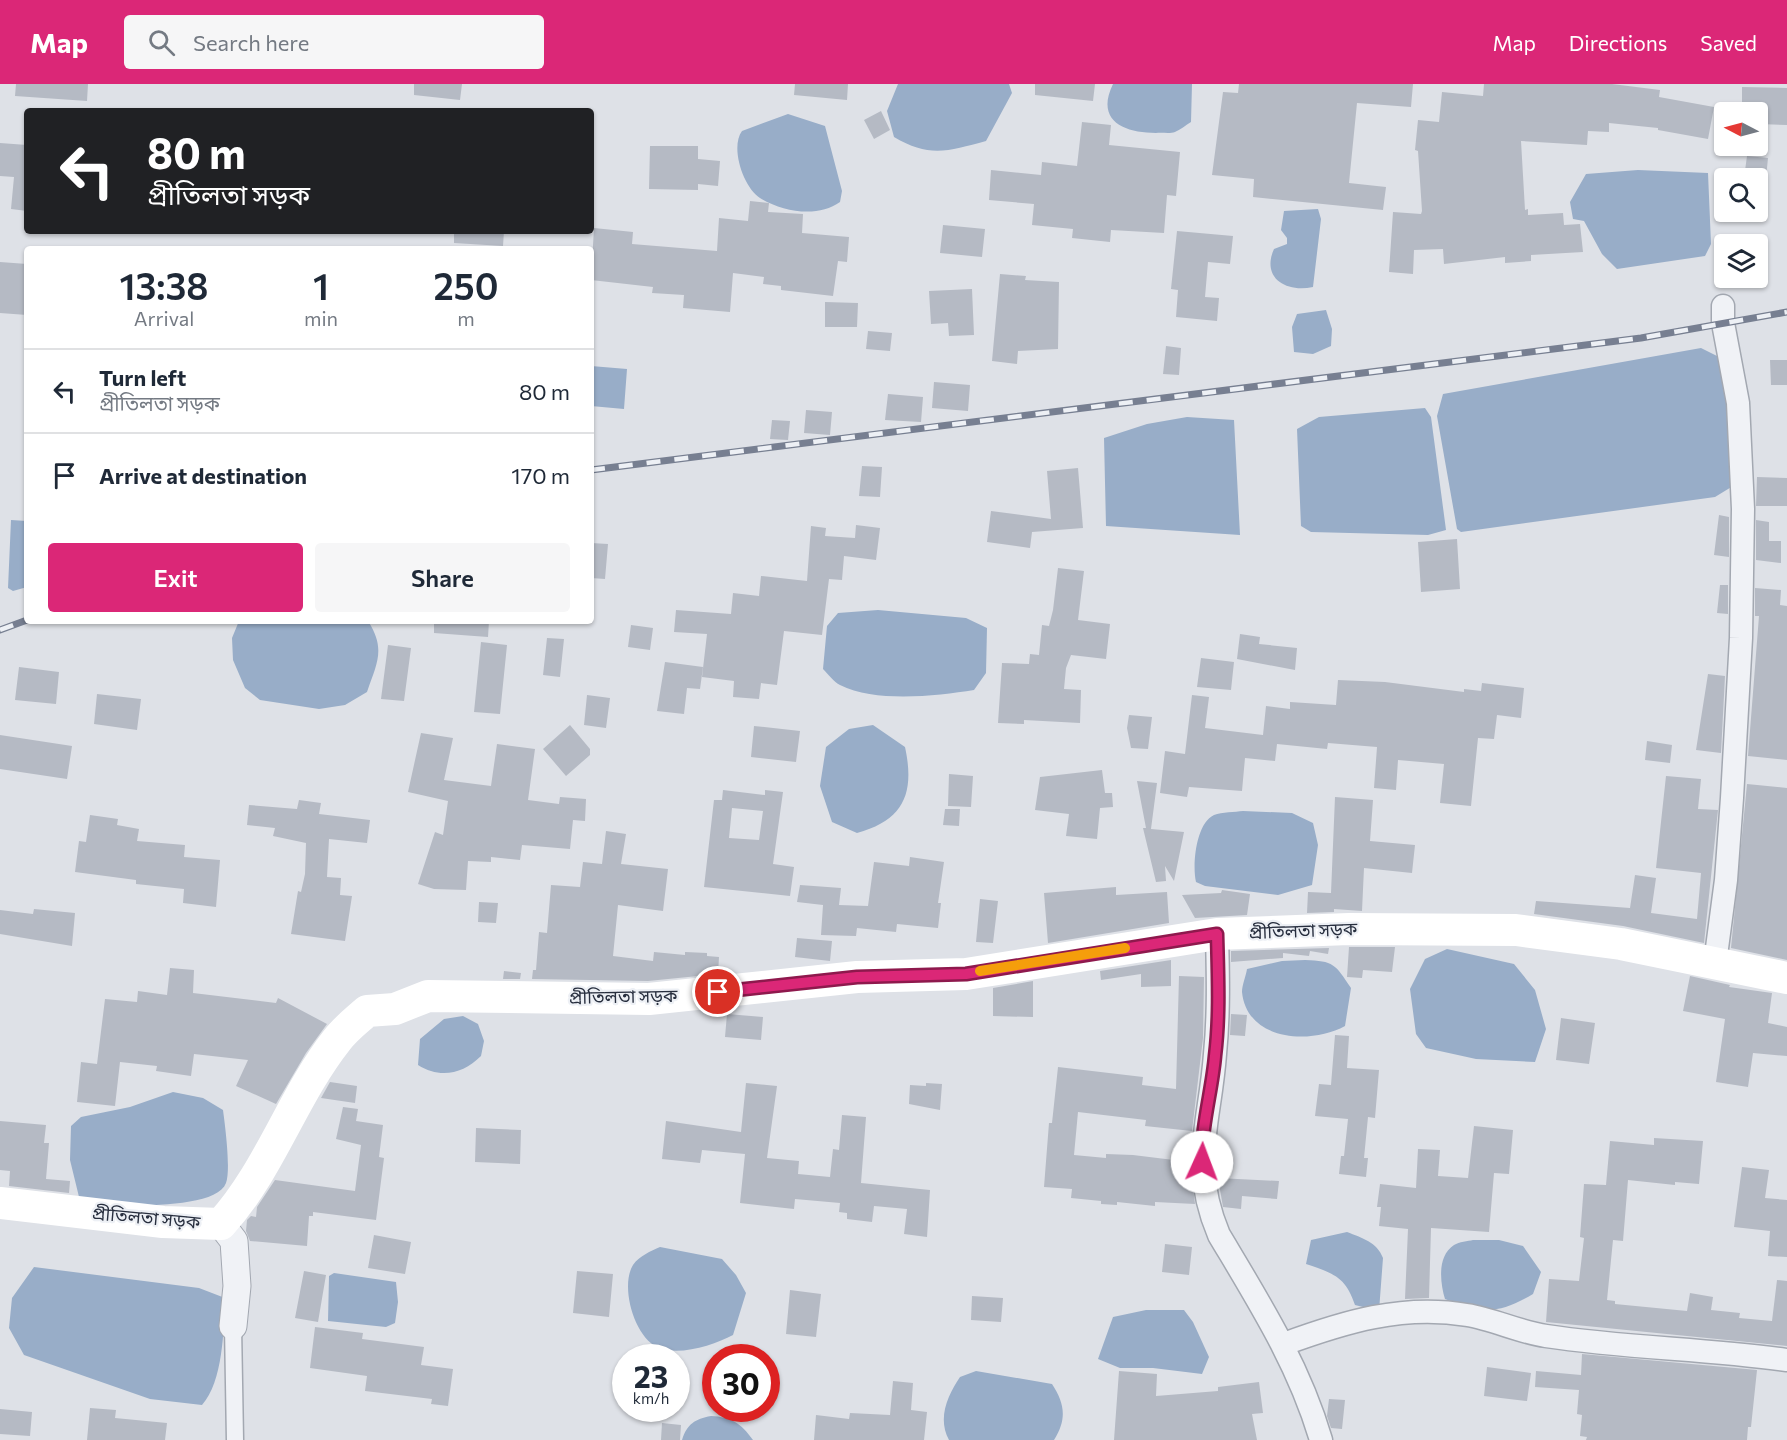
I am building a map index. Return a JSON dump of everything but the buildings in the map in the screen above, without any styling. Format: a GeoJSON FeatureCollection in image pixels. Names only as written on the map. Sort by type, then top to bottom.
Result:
{"type":"FeatureCollection","features":[{"type":"Feature","properties":{"kind":"main road","name":"প্রীতিলতা সড়ক"},"geometry":{"type":"LineString","coordinates":[[0,1203],[163,1222],[221,1224],[234,1210],[263,1165],[301,1094],[337,1039],[367,1011],[396,1009],[428,996],[649,999],[857,977],[966,974],[1217,934],[1349,929],[1516,930],[1621,944],[1787,978]]}},
{"type":"Feature","properties":{"kind":"street"},"geometry":{"type":"LineString","coordinates":[[1715,963],[1726,879],[1732,798],[1741,638],[1743,509],[1738,403],[1723,323],[1723,306]]}},
{"type":"Feature","properties":{"kind":"street"},"geometry":{"type":"LineString","coordinates":[[1217,934],[1219,993],[1215,1056],[1202,1136],[1203,1175],[1211,1216],[1219,1235],[1284,1344],[1297,1371],[1321,1440]]}},
{"type":"Feature","properties":{"kind":"street"},"geometry":{"type":"LineString","coordinates":[[221,1224],[234,1241],[237,1286],[233,1326],[235,1440]]}},
{"type":"Feature","properties":{"kind":"street"},"geometry":{"type":"LineString","coordinates":[[1284,1344],[1357,1318],[1393,1312],[1430,1311],[1468,1315],[1544,1336],[1722,1351],[1787,1360]]}},
{"type":"Feature","properties":{"kind":"water"},"geometry":{"type":"Polygon","coordinates":[[[898,84],[1009,84],[1012,93],[986,141],[939,151],[918,148],[894,137],[887,111],[898,84]]]}},
{"type":"Feature","properties":{"kind":"water"},"geometry":{"type":"Polygon","coordinates":[[[1113,84],[1192,84],[1191,122],[1170,133],[1133,131],[1124,127],[1110,116],[1108,97],[1113,84]]]}},
{"type":"Feature","properties":{"kind":"water"},"geometry":{"type":"Polygon","coordinates":[[[788,114],[825,126],[842,191],[840,202],[831,207],[811,211],[790,210],[760,198],[748,185],[740,166],[737,147],[742,131],[788,114]]]}},
{"type":"Feature","properties":{"kind":"water"},"geometry":{"type":"Polygon","coordinates":[[[1638,170],[1708,173],[1711,244],[1705,256],[1617,269],[1602,254],[1584,221],[1573,219],[1570,202],[1586,174],[1638,170]]]}},
{"type":"Feature","properties":{"kind":"water"},"geometry":{"type":"Polygon","coordinates":[[[1318,209],[1321,219],[1313,287],[1294,288],[1285,285],[1278,281],[1271,268],[1274,249],[1287,244],[1287,238],[1281,230],[1284,211],[1318,209]]]}},
{"type":"Feature","properties":{"kind":"water"},"geometry":{"type":"Polygon","coordinates":[[[1326,310],[1332,329],[1331,346],[1313,354],[1294,352],[1292,327],[1297,314],[1326,310]]]}},
{"type":"Feature","properties":{"kind":"water"},"geometry":{"type":"Polygon","coordinates":[[[1701,348],[1719,357],[1731,409],[1733,486],[1715,497],[1461,532],[1457,529],[1437,416],[1443,394],[1701,348]]]}},
{"type":"Feature","properties":{"kind":"water"},"geometry":{"type":"Polygon","coordinates":[[[594,366],[627,369],[624,409],[594,406],[594,366]]]}},
{"type":"Feature","properties":{"kind":"water"},"geometry":{"type":"Polygon","coordinates":[[[1425,408],[1431,417],[1446,530],[1428,535],[1311,532],[1301,526],[1297,429],[1319,417],[1425,408]]]}},
{"type":"Feature","properties":{"kind":"water"},"geometry":{"type":"Polygon","coordinates":[[[1187,417],[1234,420],[1240,535],[1106,526],[1104,438],[1147,424],[1187,417]]]}},
{"type":"Feature","properties":{"kind":"water"},"geometry":{"type":"Polygon","coordinates":[[[11,520],[24,521],[24,588],[13,591],[8,588],[11,520]]]}},
{"type":"Feature","properties":{"kind":"water"},"geometry":{"type":"Polygon","coordinates":[[[878,610],[966,618],[987,628],[986,673],[974,690],[924,696],[871,694],[840,685],[823,669],[827,626],[838,613],[878,610]]]}},
{"type":"Feature","properties":{"kind":"water"},"geometry":{"type":"Polygon","coordinates":[[[238,624],[370,624],[377,640],[378,656],[367,692],[345,705],[319,709],[260,700],[245,688],[233,660],[232,638],[238,624]]]}},
{"type":"Feature","properties":{"kind":"water"},"geometry":{"type":"Polygon","coordinates":[[[873,725],[905,747],[908,763],[907,791],[895,812],[886,821],[857,833],[832,822],[820,786],[826,747],[849,729],[873,725]]]}},
{"type":"Feature","properties":{"kind":"water"},"geometry":{"type":"Polygon","coordinates":[[[1243,811],[1292,813],[1313,823],[1318,845],[1312,885],[1278,895],[1205,886],[1196,882],[1195,855],[1203,826],[1214,815],[1243,811]]]}},
{"type":"Feature","properties":{"kind":"water"},"geometry":{"type":"Polygon","coordinates":[[[1447,949],[1514,964],[1535,990],[1546,1029],[1535,1062],[1476,1059],[1426,1048],[1416,1034],[1410,989],[1425,959],[1447,949]]]}},
{"type":"Feature","properties":{"kind":"water"},"geometry":{"type":"Polygon","coordinates":[[[1282,961],[1322,961],[1333,965],[1351,988],[1345,1026],[1315,1036],[1298,1037],[1268,1029],[1255,1021],[1246,1008],[1242,992],[1247,969],[1282,961]]]}},
{"type":"Feature","properties":{"kind":"water"},"geometry":{"type":"Polygon","coordinates":[[[463,1016],[478,1024],[484,1041],[481,1056],[467,1067],[451,1072],[435,1072],[418,1065],[420,1039],[444,1019],[463,1016]]]}},
{"type":"Feature","properties":{"kind":"water"},"geometry":{"type":"Polygon","coordinates":[[[173,1092],[203,1098],[223,1110],[228,1168],[226,1183],[218,1192],[186,1202],[90,1205],[80,1201],[70,1160],[71,1126],[81,1117],[130,1107],[173,1092]]]}},
{"type":"Feature","properties":{"kind":"water"},"geometry":{"type":"Polygon","coordinates":[[[1347,1232],[1373,1244],[1383,1258],[1379,1311],[1355,1305],[1343,1282],[1324,1270],[1306,1264],[1311,1240],[1347,1232]]]}},
{"type":"Feature","properties":{"kind":"water"},"geometry":{"type":"Polygon","coordinates":[[[1473,1240],[1499,1240],[1523,1246],[1541,1272],[1533,1294],[1509,1306],[1490,1310],[1470,1307],[1445,1299],[1441,1277],[1442,1262],[1454,1245],[1473,1240]]]}},
{"type":"Feature","properties":{"kind":"water"},"geometry":{"type":"Polygon","coordinates":[[[660,1247],[722,1259],[736,1275],[746,1293],[733,1335],[690,1349],[690,1344],[653,1344],[649,1341],[636,1322],[628,1285],[633,1265],[645,1254],[660,1247]]]}},
{"type":"Feature","properties":{"kind":"water"},"geometry":{"type":"Polygon","coordinates":[[[34,1267],[199,1288],[225,1298],[223,1339],[218,1369],[209,1395],[202,1405],[150,1399],[24,1355],[9,1328],[12,1298],[34,1267]]]}},
{"type":"Feature","properties":{"kind":"water"},"geometry":{"type":"Polygon","coordinates":[[[334,1273],[396,1282],[398,1302],[395,1323],[386,1327],[328,1321],[329,1276],[334,1273]]]}},
{"type":"Feature","properties":{"kind":"water"},"geometry":{"type":"Polygon","coordinates":[[[1146,1310],[1184,1310],[1193,1322],[1209,1357],[1202,1374],[1153,1368],[1120,1368],[1098,1359],[1113,1317],[1146,1310]]]}},
{"type":"Feature","properties":{"kind":"water"},"geometry":{"type":"Polygon","coordinates":[[[976,1371],[1052,1384],[1060,1398],[1063,1412],[1061,1425],[1054,1440],[949,1440],[944,1423],[948,1399],[960,1377],[976,1371]]]}},
{"type":"Feature","properties":{"kind":"water"},"geometry":{"type":"Polygon","coordinates":[[[702,1418],[702,1422],[735,1422],[753,1440],[682,1440],[692,1423],[702,1418]]]}},
{"type":"Feature","properties":{"kind":"railway"},"geometry":{"type":"LineString","coordinates":[[594,470],[1641,338],[1787,312]]}},
{"type":"Feature","properties":{"kind":"railway"},"geometry":{"type":"LineString","coordinates":[[0,630],[24,621]]}},
{"type":"Feature","properties":{"kind":"slow traffic"},"geometry":{"type":"LineString","coordinates":[[980,971],[1125,948]]}},
{"type":"Feature","properties":{"kind":"route"},"geometry":{"type":"LineString","coordinates":[[718,992],[857,977],[966,974],[1217,934],[1219,993],[1215,1056],[1202,1136],[1202,1162]]}}]}
